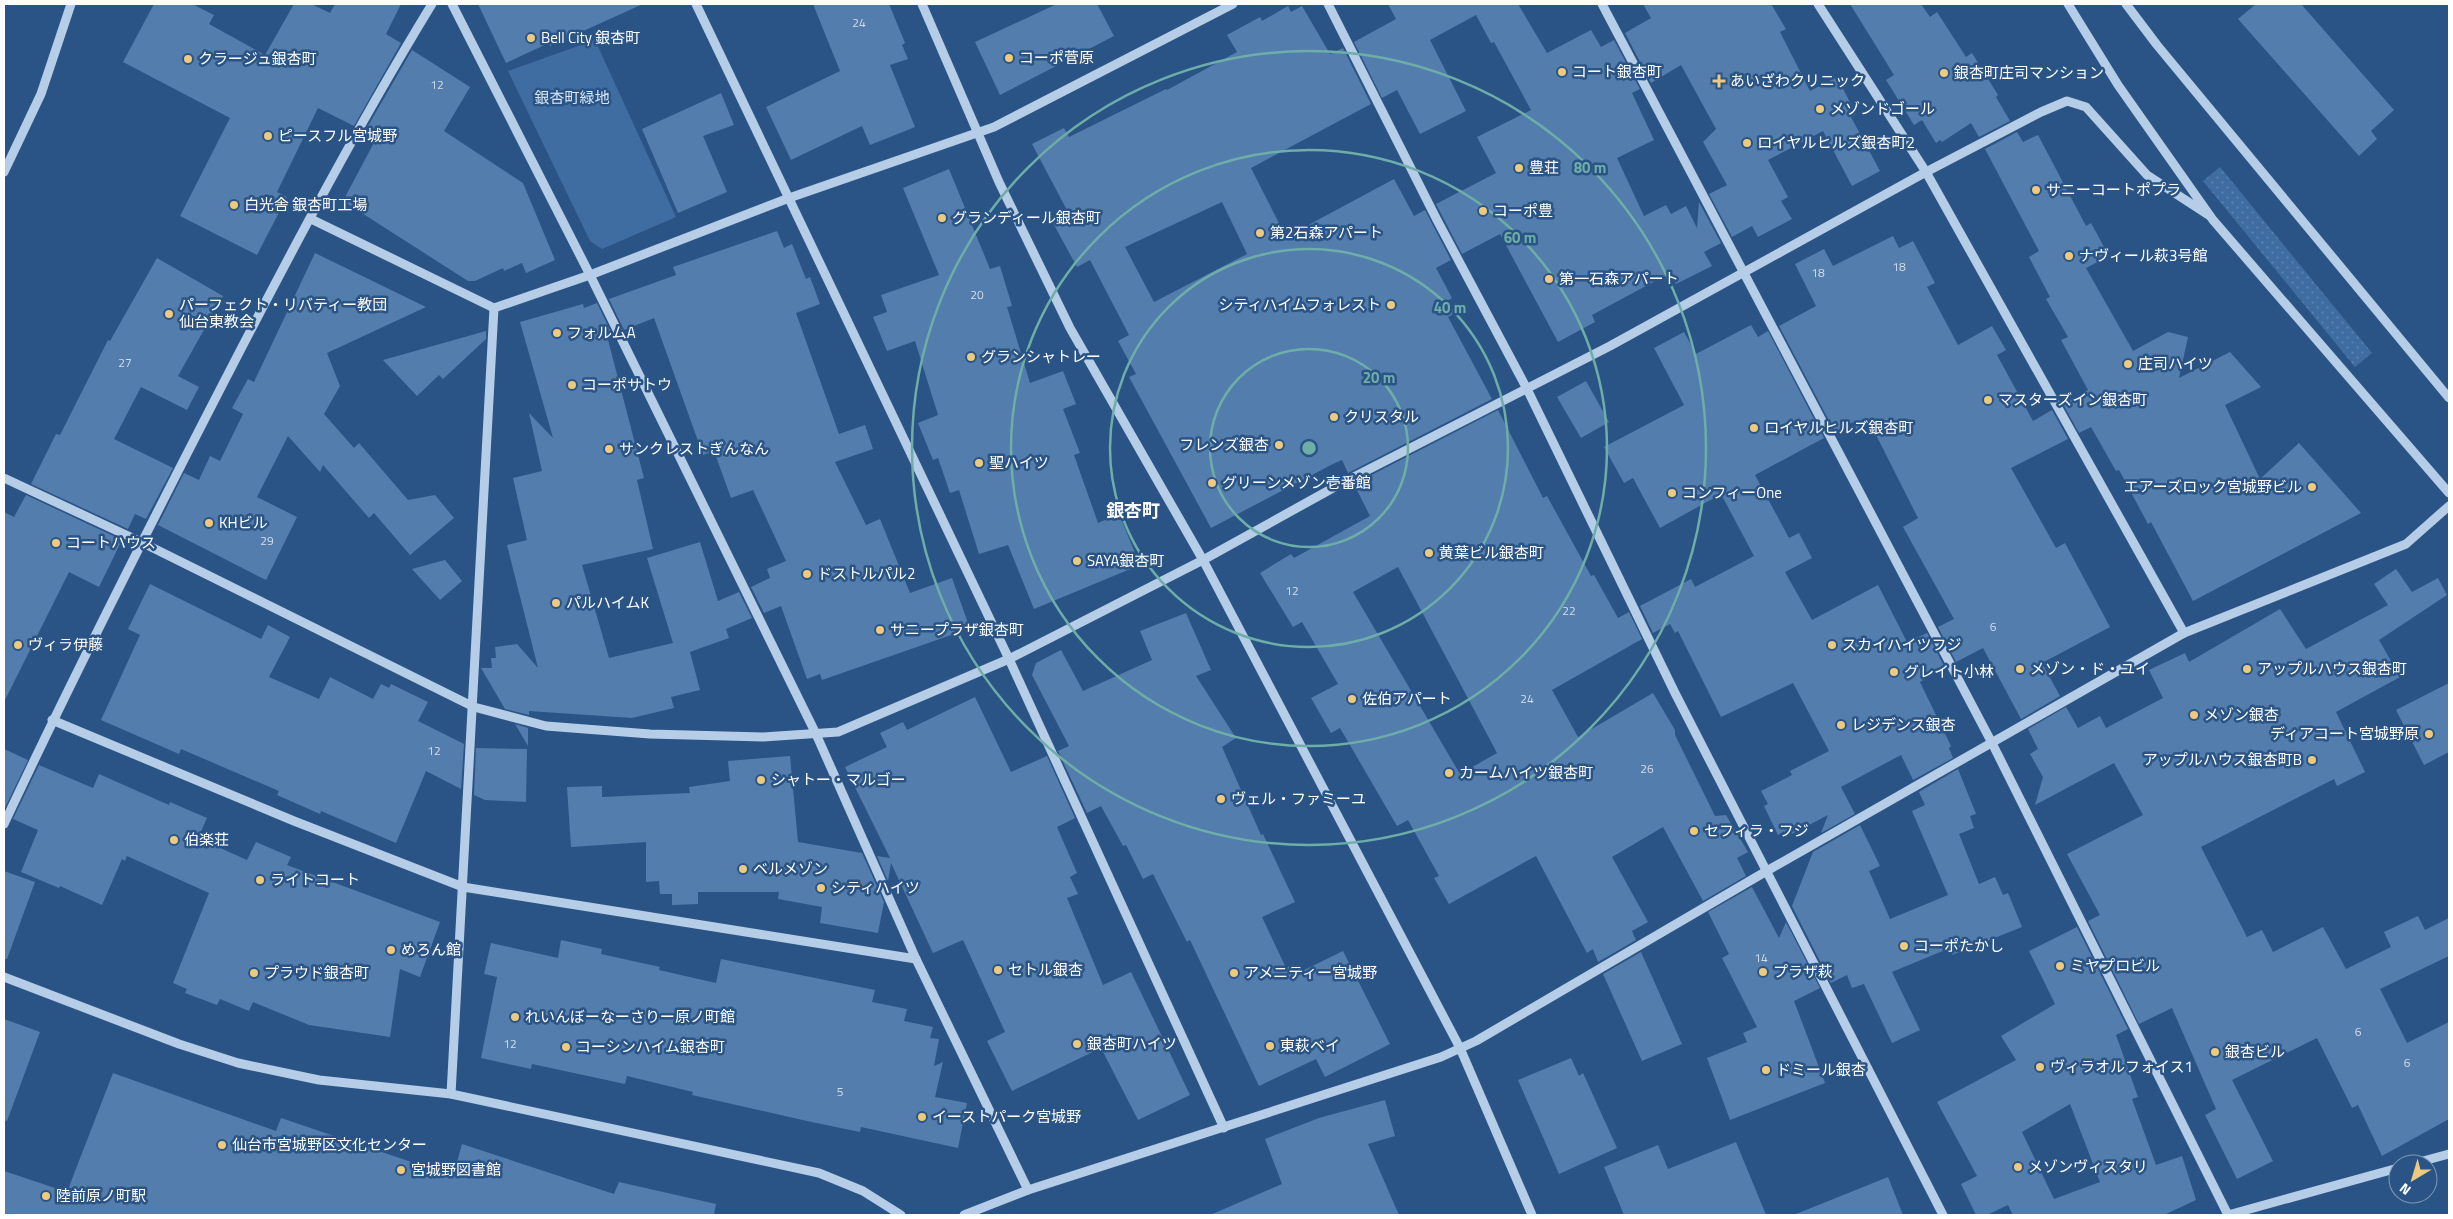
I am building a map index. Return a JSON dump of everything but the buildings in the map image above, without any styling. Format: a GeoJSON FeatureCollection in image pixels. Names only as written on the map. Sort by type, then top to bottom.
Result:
{"type":"FeatureCollection","features":[{"type":"Feature","properties":{"kind":"street"},"geometry":{"type":"LineString","coordinates":[[4,172],[41,94],[71,4]]}},
{"type":"Feature","properties":{"kind":"street"},"geometry":{"type":"LineString","coordinates":[[4,824],[52,720],[141,542],[273,287],[373,101],[432,4]]}},
{"type":"Feature","properties":{"kind":"street"},"geometry":{"type":"LineString","coordinates":[[452,4],[590,275],[816,734],[916,959],[1028,1190]]}},
{"type":"Feature","properties":{"kind":"street"},"geometry":{"type":"LineString","coordinates":[[696,4],[1009,659],[1224,1128]]}},
{"type":"Feature","properties":{"kind":"street"},"geometry":{"type":"LineString","coordinates":[[922,4],[977,134],[1070,328],[1203,560],[1460,1048],[1532,1215]]}},
{"type":"Feature","properties":{"kind":"street"},"geometry":{"type":"LineString","coordinates":[[311,219],[494,308],[590,275],[789,198],[977,134],[1233,4]]}},
{"type":"Feature","properties":{"kind":"street"},"geometry":{"type":"LineString","coordinates":[[1328,4],[1437,220],[1528,389],[1679,702],[1943,1215]]}},
{"type":"Feature","properties":{"kind":"street"},"geometry":{"type":"LineString","coordinates":[[1602,4],[1992,743],[2228,1215],[2388,1171]]}},
{"type":"Feature","properties":{"kind":"street"},"geometry":{"type":"LineString","coordinates":[[1818,4],[1926,172],[2184,633]]}},
{"type":"Feature","properties":{"kind":"street"},"geometry":{"type":"LineString","coordinates":[[2068,4],[2118,85],[2210,216],[2449,494]]}},
{"type":"Feature","properties":{"kind":"street"},"geometry":{"type":"LineString","coordinates":[[2126,4],[2169,60],[2449,398]]}},
{"type":"Feature","properties":{"kind":"street"},"geometry":{"type":"LineString","coordinates":[[4,478],[141,542],[474,707],[546,726],[650,734],[763,737],[838,732],[1009,659],[1203,560],[1342,483],[1528,389],[1926,172],[2041,112],[2067,101],[2086,107],[2147,175],[2210,216]]}},
{"type":"Feature","properties":{"kind":"street"},"geometry":{"type":"LineString","coordinates":[[451,1094],[474,707],[494,308]]}},
{"type":"Feature","properties":{"kind":"street"},"geometry":{"type":"LineString","coordinates":[[964,1215],[1028,1190],[1441,1057],[1476,1041],[1765,872],[2184,633],[2406,544],[2449,506]]}},
{"type":"Feature","properties":{"kind":"street"},"geometry":{"type":"LineString","coordinates":[[52,720],[294,821],[463,887],[916,959]]}},
{"type":"Feature","properties":{"kind":"street"},"geometry":{"type":"LineString","coordinates":[[4,977],[179,1044],[238,1063],[319,1080],[451,1094],[819,1173],[864,1191],[901,1215]]}},
{"type":"Feature","properties":{"kind":"green space","name":"銀杏町緑地"},"geometry":{"type":"Polygon","coordinates":[[[595,40],[676,217],[602,249],[590,241],[508,71],[595,40]]]}},
{"type":"Feature","properties":{"kind":"green space"},"geometry":{"type":"Polygon","coordinates":[[[2220,167],[2372,353],[2355,367],[2203,181],[2220,167]]]}},
{"type":"Feature","properties":{"kind":"place","name":"Bell City 銀杏町"},"geometry":{"type":"Point","coordinates":[531,38]}},
{"type":"Feature","properties":{"kind":"place","name":"コーポ菅原"},"geometry":{"type":"Point","coordinates":[1009,58]}},
{"type":"Feature","properties":{"kind":"place","name":"クラージュ銀杏町"},"geometry":{"type":"Point","coordinates":[188,59]}},
{"type":"Feature","properties":{"kind":"place","name":"コート銀杏町"},"geometry":{"type":"Point","coordinates":[1562,72]}},
{"type":"Feature","properties":{"kind":"place","name":"銀杏町庄司マンション"},"geometry":{"type":"Point","coordinates":[1944,73]}},
{"type":"Feature","properties":{"kind":"place","name":"あいざわクリニック"},"geometry":{"type":"Point","coordinates":[1719,81]}},
{"type":"Feature","properties":{"kind":"place","name":"メゾンドゴール"},"geometry":{"type":"Point","coordinates":[1820,109]}},
{"type":"Feature","properties":{"kind":"place","name":"ピースフル宮城野"},"geometry":{"type":"Point","coordinates":[268,136]}},
{"type":"Feature","properties":{"kind":"place","name":"ロイヤルヒルズ銀杏町2"},"geometry":{"type":"Point","coordinates":[1747,143]}},
{"type":"Feature","properties":{"kind":"place","name":"豊荘"},"geometry":{"type":"Point","coordinates":[1519,168]}},
{"type":"Feature","properties":{"kind":"place","name":"サニーコートポプラ"},"geometry":{"type":"Point","coordinates":[2036,190]}},
{"type":"Feature","properties":{"kind":"place","name":"白光舎 銀杏町工場"},"geometry":{"type":"Point","coordinates":[234,205]}},
{"type":"Feature","properties":{"kind":"place","name":"コーポ豊"},"geometry":{"type":"Point","coordinates":[1483,211]}},
{"type":"Feature","properties":{"kind":"place","name":"グランディール銀杏町"},"geometry":{"type":"Point","coordinates":[942,218]}},
{"type":"Feature","properties":{"kind":"place","name":"第2石森アパート"},"geometry":{"type":"Point","coordinates":[1260,233]}},
{"type":"Feature","properties":{"kind":"place","name":"ナヴィール萩3号館"},"geometry":{"type":"Point","coordinates":[2069,256]}},
{"type":"Feature","properties":{"kind":"place","name":"第一石森アパート"},"geometry":{"type":"Point","coordinates":[1549,279]}},
{"type":"Feature","properties":{"kind":"place","name":"シティハイムフォレスト"},"geometry":{"type":"Point","coordinates":[1391,305]}},
{"type":"Feature","properties":{"kind":"place","name":"パーフェクト・リバティー教団 仙台東教会"},"geometry":{"type":"Point","coordinates":[169,314]}},
{"type":"Feature","properties":{"kind":"place","name":"フォルムA"},"geometry":{"type":"Point","coordinates":[557,333]}},
{"type":"Feature","properties":{"kind":"place","name":"グランシャトレー"},"geometry":{"type":"Point","coordinates":[971,357]}},
{"type":"Feature","properties":{"kind":"place","name":"庄司ハイツ"},"geometry":{"type":"Point","coordinates":[2128,364]}},
{"type":"Feature","properties":{"kind":"place","name":"コーポサトウ"},"geometry":{"type":"Point","coordinates":[572,385]}},
{"type":"Feature","properties":{"kind":"place","name":"マスターズイン銀杏町"},"geometry":{"type":"Point","coordinates":[1988,400]}},
{"type":"Feature","properties":{"kind":"place","name":"クリスタル"},"geometry":{"type":"Point","coordinates":[1334,417]}},
{"type":"Feature","properties":{"kind":"place","name":"ロイヤルヒルズ銀杏町"},"geometry":{"type":"Point","coordinates":[1754,428]}},
{"type":"Feature","properties":{"kind":"place","name":"フレンズ銀杏"},"geometry":{"type":"Point","coordinates":[1279,445]}},
{"type":"Feature","properties":{"kind":"place","name":"サンクレストぎんなん"},"geometry":{"type":"Point","coordinates":[609,449]}},
{"type":"Feature","properties":{"kind":"place","name":"聖ハイツ"},"geometry":{"type":"Point","coordinates":[979,463]}},
{"type":"Feature","properties":{"kind":"place","name":"グリーンメゾン壱番館"},"geometry":{"type":"Point","coordinates":[1212,483]}},
{"type":"Feature","properties":{"kind":"place","name":"エアーズロック宮城野ビル"},"geometry":{"type":"Point","coordinates":[2312,487]}},
{"type":"Feature","properties":{"kind":"place","name":"コンフィーOne"},"geometry":{"type":"Point","coordinates":[1672,493]}},
{"type":"Feature","properties":{"kind":"place","name":"KHビル"},"geometry":{"type":"Point","coordinates":[209,523]}},
{"type":"Feature","properties":{"kind":"place","name":"コートハウス"},"geometry":{"type":"Point","coordinates":[56,543]}},
{"type":"Feature","properties":{"kind":"place","name":"黄葉ビル銀杏町"},"geometry":{"type":"Point","coordinates":[1429,553]}},
{"type":"Feature","properties":{"kind":"place","name":"SAYA銀杏町"},"geometry":{"type":"Point","coordinates":[1077,561]}},
{"type":"Feature","properties":{"kind":"place","name":"ドストルパル2"},"geometry":{"type":"Point","coordinates":[807,574]}},
{"type":"Feature","properties":{"kind":"place","name":"パルハイムK"},"geometry":{"type":"Point","coordinates":[556,603]}},
{"type":"Feature","properties":{"kind":"place","name":"サニープラザ銀杏町"},"geometry":{"type":"Point","coordinates":[880,630]}},
{"type":"Feature","properties":{"kind":"place","name":"ヴィラ伊藤"},"geometry":{"type":"Point","coordinates":[18,645]}},
{"type":"Feature","properties":{"kind":"place","name":"スカイハイツフジ"},"geometry":{"type":"Point","coordinates":[1832,645]}},
{"type":"Feature","properties":{"kind":"place","name":"メゾン・ド・ユイ"},"geometry":{"type":"Point","coordinates":[2020,669]}},
{"type":"Feature","properties":{"kind":"place","name":"アップルハウス銀杏町"},"geometry":{"type":"Point","coordinates":[2247,669]}},
{"type":"Feature","properties":{"kind":"place","name":"グレイト小林"},"geometry":{"type":"Point","coordinates":[1894,672]}},
{"type":"Feature","properties":{"kind":"place","name":"佐伯アパート"},"geometry":{"type":"Point","coordinates":[1352,699]}},
{"type":"Feature","properties":{"kind":"place","name":"メゾン銀杏"},"geometry":{"type":"Point","coordinates":[2194,715]}},
{"type":"Feature","properties":{"kind":"place","name":"レジデンス銀杏"},"geometry":{"type":"Point","coordinates":[1841,725]}},
{"type":"Feature","properties":{"kind":"place","name":"ディアコート宮城野原"},"geometry":{"type":"Point","coordinates":[2429,734]}},
{"type":"Feature","properties":{"kind":"place","name":"アップルハウス銀杏町B"},"geometry":{"type":"Point","coordinates":[2312,760]}},
{"type":"Feature","properties":{"kind":"place","name":"カームハイツ銀杏町"},"geometry":{"type":"Point","coordinates":[1449,773]}},
{"type":"Feature","properties":{"kind":"place","name":"シャトー・マルゴー"},"geometry":{"type":"Point","coordinates":[761,780]}},
{"type":"Feature","properties":{"kind":"place","name":"ヴェル・ファミーユ"},"geometry":{"type":"Point","coordinates":[1221,799]}},
{"type":"Feature","properties":{"kind":"place","name":"セフィラ・フジ"},"geometry":{"type":"Point","coordinates":[1694,831]}},
{"type":"Feature","properties":{"kind":"place","name":"伯楽荘"},"geometry":{"type":"Point","coordinates":[174,840]}},
{"type":"Feature","properties":{"kind":"place","name":"ベルメゾン"},"geometry":{"type":"Point","coordinates":[743,869]}},
{"type":"Feature","properties":{"kind":"place","name":"ライトコート"},"geometry":{"type":"Point","coordinates":[260,880]}},
{"type":"Feature","properties":{"kind":"place","name":"シティハイツ"},"geometry":{"type":"Point","coordinates":[821,888]}},
{"type":"Feature","properties":{"kind":"place","name":"コーポたかし"},"geometry":{"type":"Point","coordinates":[1904,946]}},
{"type":"Feature","properties":{"kind":"place","name":"めろん館"},"geometry":{"type":"Point","coordinates":[391,950]}},
{"type":"Feature","properties":{"kind":"place","name":"ミヤプロビル"},"geometry":{"type":"Point","coordinates":[2060,966]}},
{"type":"Feature","properties":{"kind":"place","name":"セトル銀杏"},"geometry":{"type":"Point","coordinates":[998,970]}},
{"type":"Feature","properties":{"kind":"place","name":"プラザ萩"},"geometry":{"type":"Point","coordinates":[1763,972]}},
{"type":"Feature","properties":{"kind":"place","name":"プラウド銀杏町"},"geometry":{"type":"Point","coordinates":[254,973]}},
{"type":"Feature","properties":{"kind":"place","name":"アメニティー宮城野"},"geometry":{"type":"Point","coordinates":[1234,973]}},
{"type":"Feature","properties":{"kind":"place","name":"れいんぼーなーさりー原ノ町館"},"geometry":{"type":"Point","coordinates":[515,1017]}},
{"type":"Feature","properties":{"kind":"place","name":"銀杏町ハイツ"},"geometry":{"type":"Point","coordinates":[1077,1044]}},
{"type":"Feature","properties":{"kind":"place","name":"東萩ベイ"},"geometry":{"type":"Point","coordinates":[1270,1046]}},
{"type":"Feature","properties":{"kind":"place","name":"コーシンハイム銀杏町"},"geometry":{"type":"Point","coordinates":[566,1047]}},
{"type":"Feature","properties":{"kind":"place","name":"銀杏ビル"},"geometry":{"type":"Point","coordinates":[2215,1052]}},
{"type":"Feature","properties":{"kind":"place","name":"ヴィラオルフォイス1"},"geometry":{"type":"Point","coordinates":[2040,1067]}},
{"type":"Feature","properties":{"kind":"place","name":"ドミール銀杏"},"geometry":{"type":"Point","coordinates":[1766,1070]}},
{"type":"Feature","properties":{"kind":"place","name":"イーストパーク宮城野"},"geometry":{"type":"Point","coordinates":[922,1117]}},
{"type":"Feature","properties":{"kind":"place","name":"仙台市宮城野区文化センター"},"geometry":{"type":"Point","coordinates":[222,1145]}},
{"type":"Feature","properties":{"kind":"place","name":"メゾンヴィスタリ"},"geometry":{"type":"Point","coordinates":[2018,1167]}},
{"type":"Feature","properties":{"kind":"place","name":"宮城野図書館"},"geometry":{"type":"Point","coordinates":[401,1170]}},
{"type":"Feature","properties":{"kind":"place","name":"陸前原ノ町駅"},"geometry":{"type":"Point","coordinates":[46,1196]}},
{"type":"Feature","properties":{"kind":"district","name":"銀杏町"},"geometry":{"type":"Point","coordinates":[1133,511]}}]}
